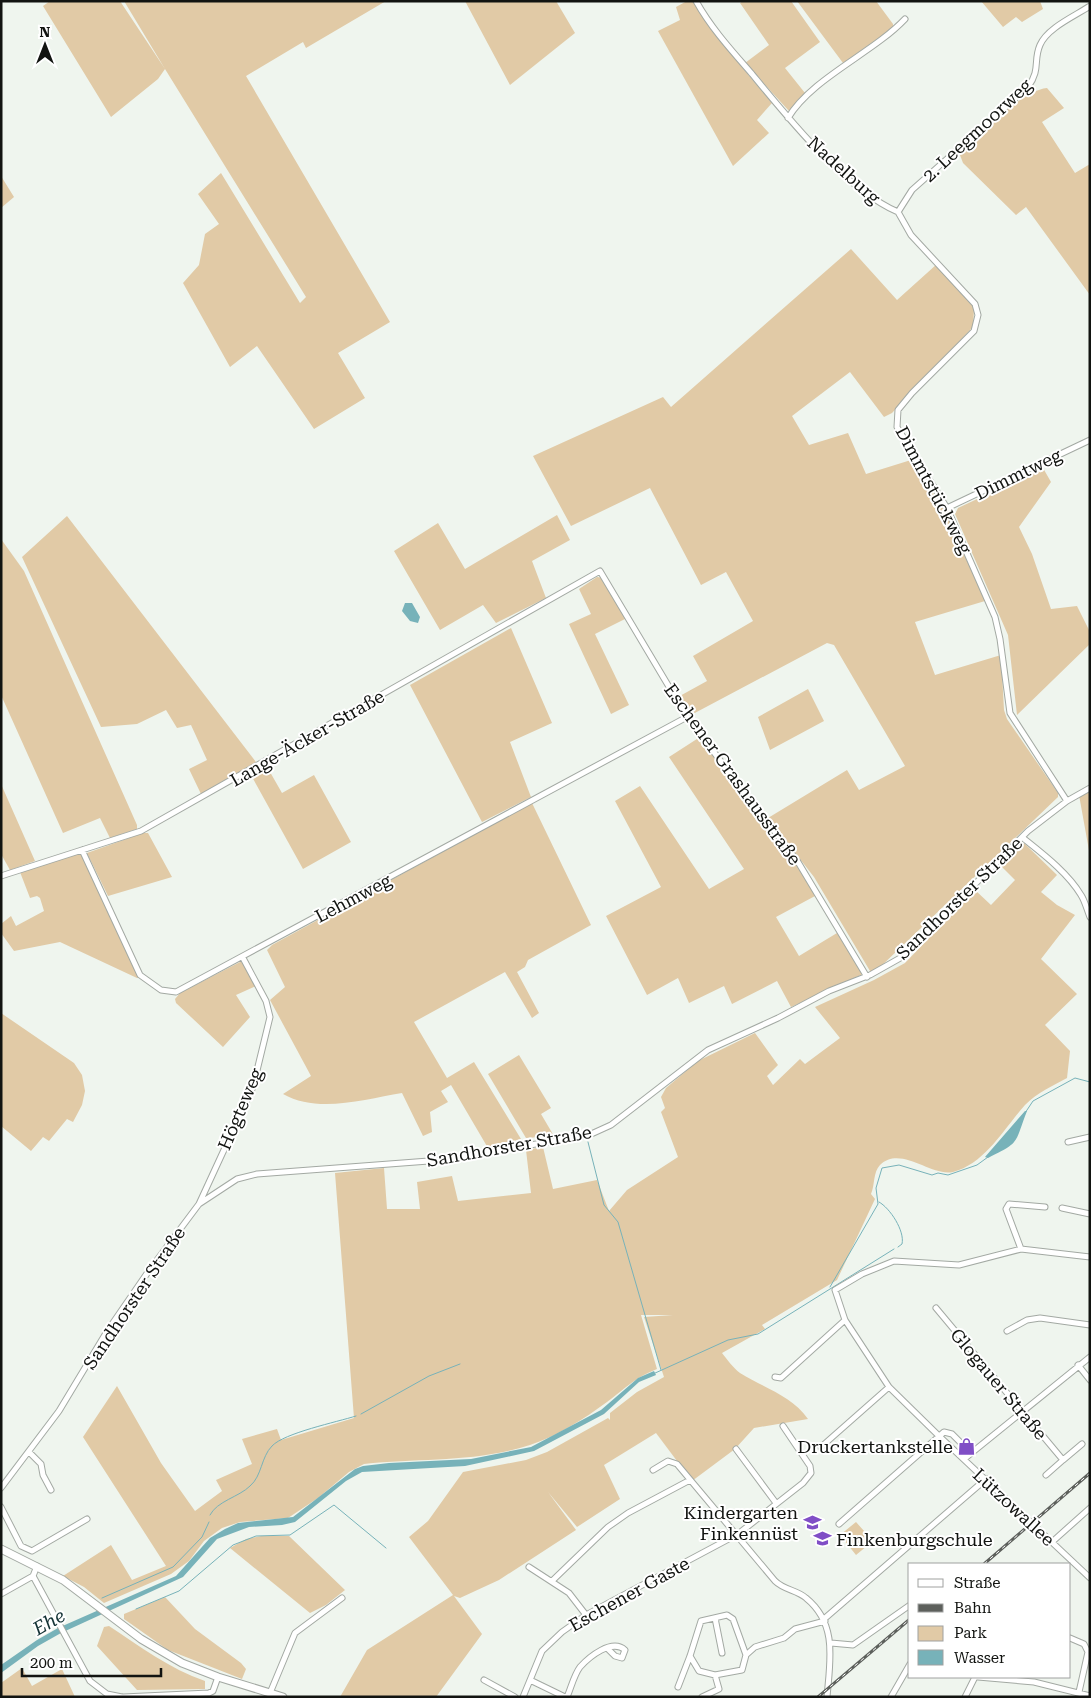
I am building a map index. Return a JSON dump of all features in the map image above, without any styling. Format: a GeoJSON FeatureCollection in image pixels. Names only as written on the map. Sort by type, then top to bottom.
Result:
{"type":"FeatureCollection","features":[{"type":"Feature","properties":{"kind":"street","name":"Nadelburg"},"geometry":{"type":"LineString","coordinates":[[696,1],[708,22],[788,118],[845,175],[886,208],[898,212],[911,235],[975,304],[978,315],[977,324],[970,336]]}},
{"type":"Feature","properties":{"kind":"street","name":"2. Leegmoorweg"},"geometry":{"type":"LineString","coordinates":[[898,212],[912,190],[1028,87],[1036,77],[1040,46],[1044,38],[1090,6]]}},
{"type":"Feature","properties":{"kind":"street"},"geometry":{"type":"LineString","coordinates":[[788,118],[795,106],[905,19]]}},
{"type":"Feature","properties":{"kind":"street","name":"Dimmtstückweg"},"geometry":{"type":"LineString","coordinates":[[970,336],[912,393],[898,410],[897,427],[947,508],[995,617],[1000,639],[1010,712],[1067,801]]}},
{"type":"Feature","properties":{"kind":"street","name":"Dimmtweg"},"geometry":{"type":"LineString","coordinates":[[947,508],[1090,440]]}},
{"type":"Feature","properties":{"kind":"street","name":"Eschener Grashausstraße"},"geometry":{"type":"LineString","coordinates":[[600,572],[687,717],[798,862],[867,977]]}},
{"type":"Feature","properties":{"kind":"street","name":"Lange-Äcker-Straße"},"geometry":{"type":"LineString","coordinates":[[1,876],[128,836],[151,826],[600,572]]}},
{"type":"Feature","properties":{"kind":"street","name":"Lehmweg"},"geometry":{"type":"LineString","coordinates":[[82,850],[140,975],[161,990],[170,993],[184,989],[243,958],[687,717]]}},
{"type":"Feature","properties":{"kind":"street","name":"Sandhorster Straße"},"geometry":{"type":"LineString","coordinates":[[1,1488],[59,1411],[106,1334],[148,1272],[200,1204],[237,1179],[257,1174],[442,1160],[589,1135],[611,1126],[708,1050],[778,1018],[830,991],[867,977],[902,957],[1028,831],[1067,801],[1090,788]]}},
{"type":"Feature","properties":{"kind":"street"},"geometry":{"type":"LineString","coordinates":[[1023,838],[1042,853],[1075,886],[1082,896],[1090,917]]}},
{"type":"Feature","properties":{"kind":"street","name":"Högteweg"},"geometry":{"type":"LineString","coordinates":[[200,1204],[253,1088],[270,1017],[266,1001],[243,958]]}},
{"type":"Feature","properties":{"kind":"street"},"geometry":{"type":"LineString","coordinates":[[1068,1142],[1090,1136]]}},
{"type":"Feature","properties":{"kind":"street"},"geometry":{"type":"LineString","coordinates":[[1028,1205],[1036,1201]]}},
{"type":"Feature","properties":{"kind":"street"},"geometry":{"type":"LineString","coordinates":[[1045,1207],[1009,1204],[1006,1209],[1021,1249],[1090,1258]]}},
{"type":"Feature","properties":{"kind":"street"},"geometry":{"type":"LineString","coordinates":[[1062,1208],[1090,1214]]}},
{"type":"Feature","properties":{"kind":"street","name":"Lützowallee"},"geometry":{"type":"LineString","coordinates":[[1021,1249],[959,1265],[894,1261],[862,1274],[835,1290],[845,1320],[889,1386],[964,1460],[1090,1578]]}},
{"type":"Feature","properties":{"kind":"street","name":"Glogauer Straße"},"geometry":{"type":"LineString","coordinates":[[936,1308],[1063,1460]]}},
{"type":"Feature","properties":{"kind":"street"},"geometry":{"type":"LineString","coordinates":[[1007,1331],[1027,1320],[1040,1318],[1090,1325]]}},
{"type":"Feature","properties":{"kind":"street"},"geometry":{"type":"LineString","coordinates":[[775,1377],[781,1378],[845,1320]]}},
{"type":"Feature","properties":{"kind":"street"},"geometry":{"type":"LineString","coordinates":[[964,1460],[970,1452],[1090,1357]]}},
{"type":"Feature","properties":{"kind":"street"},"geometry":{"type":"LineString","coordinates":[[1078,1365],[1090,1380]]}},
{"type":"Feature","properties":{"kind":"street"},"geometry":{"type":"LineString","coordinates":[[823,1452],[821,1447],[889,1386]]}},
{"type":"Feature","properties":{"kind":"street","name":"Eschener Gaste"},"geometry":{"type":"LineString","coordinates":[[523,1697],[542,1651],[562,1632],[586,1616],[738,1534],[803,1483],[811,1473],[811,1470],[784,1426]]}},
{"type":"Feature","properties":{"kind":"street","name":"Lützowallee"},"geometry":{"type":"LineString","coordinates":[[939,1436],[944,1432],[948,1432],[970,1452]]}},
{"type":"Feature","properties":{"kind":"street"},"geometry":{"type":"LineString","coordinates":[[839,1524],[939,1436]]}},
{"type":"Feature","properties":{"kind":"street"},"geometry":{"type":"LineString","coordinates":[[1046,1475],[1082,1444]]}},
{"type":"Feature","properties":{"kind":"street"},"geometry":{"type":"LineString","coordinates":[[736,1449],[776,1503]]}},
{"type":"Feature","properties":{"kind":"street"},"geometry":{"type":"LineString","coordinates":[[29,1452],[41,1464],[43,1475],[51,1490]]}},
{"type":"Feature","properties":{"kind":"street"},"geometry":{"type":"LineString","coordinates":[[654,1470],[668,1461],[677,1464],[738,1534],[778,1584],[805,1596],[824,1620],[831,1643],[826,1697]]}},
{"type":"Feature","properties":{"kind":"street"},"geometry":{"type":"LineString","coordinates":[[690,1656],[699,1671],[715,1675],[742,1670],[746,1655],[755,1647],[784,1638],[795,1629],[824,1620],[986,1479]]}},
{"type":"Feature","properties":{"kind":"street"},"geometry":{"type":"LineString","coordinates":[[552,1581],[608,1527],[628,1513],[690,1480]]}},
{"type":"Feature","properties":{"kind":"street"},"geometry":{"type":"LineString","coordinates":[[1,1507],[21,1546],[32,1551],[88,1519]]}},
{"type":"Feature","properties":{"kind":"street"},"geometry":{"type":"LineString","coordinates":[[1052,1542],[1090,1508]]}},
{"type":"Feature","properties":{"kind":"street"},"geometry":{"type":"LineString","coordinates":[[1,1549],[63,1580],[162,1652],[218,1677],[283,1697]]}},
{"type":"Feature","properties":{"kind":"street"},"geometry":{"type":"LineString","coordinates":[[1,1594],[33,1576],[38,1566]]}},
{"type":"Feature","properties":{"kind":"street"},"geometry":{"type":"LineString","coordinates":[[529,1567],[570,1593],[586,1616]]}},
{"type":"Feature","properties":{"kind":"street"},"geometry":{"type":"LineString","coordinates":[[33,1576],[90,1682],[106,1694],[123,1697],[209,1693],[213,1691],[218,1677]]}},
{"type":"Feature","properties":{"kind":"street"},"geometry":{"type":"LineString","coordinates":[[270,1692],[294,1633],[342,1598]]}},
{"type":"Feature","properties":{"kind":"street"},"geometry":{"type":"LineString","coordinates":[[831,1643],[853,1645],[908,1606]]}},
{"type":"Feature","properties":{"kind":"street"},"geometry":{"type":"LineString","coordinates":[[678,1687],[701,1621],[727,1615],[733,1619],[746,1655]]}},
{"type":"Feature","properties":{"kind":"street"},"geometry":{"type":"LineString","coordinates":[[715,1618],[722,1653]]}},
{"type":"Feature","properties":{"kind":"street"},"geometry":{"type":"LineString","coordinates":[[1071,1638],[1084,1644],[1088,1652],[1079,1692]]}},
{"type":"Feature","properties":{"kind":"street"},"geometry":{"type":"LineString","coordinates":[[530,1680],[566,1697],[580,1668],[607,1648]]}},
{"type":"Feature","properties":{"kind":"street"},"geometry":{"type":"LineString","coordinates":[[890,1697],[908,1667]]}},
{"type":"Feature","properties":{"kind":"street"},"geometry":{"type":"LineString","coordinates":[[702,1697],[719,1689],[715,1675]]}},
{"type":"Feature","properties":{"kind":"street"},"geometry":{"type":"LineString","coordinates":[[965,1697],[975,1678]]}},
{"type":"Feature","properties":{"kind":"street"},"geometry":{"type":"LineString","coordinates":[[1005,1678],[1034,1679],[1090,1696]]}},
{"type":"Feature","properties":{"kind":"street"},"geometry":{"type":"LineString","coordinates":[[484,1680],[515,1697]]}},
{"type":"Feature","properties":{"kind":"green space"},"geometry":{"type":"Polygon","coordinates":[[[50,1],[120,1],[165,69],[158,79],[111,117],[43,6],[50,1]]]}},
{"type":"Feature","properties":{"kind":"green space"},"geometry":{"type":"Polygon","coordinates":[[[124,1],[386,1],[306,48],[303,42],[246,76],[390,322],[338,353],[365,398],[314,429],[257,346],[230,367],[183,283],[199,265],[205,234],[219,224],[198,194],[221,173],[300,303],[306,297],[124,1]]]}},
{"type":"Feature","properties":{"kind":"green space"},"geometry":{"type":"Polygon","coordinates":[[[465,1],[556,1],[575,33],[510,85],[465,1]]]}},
{"type":"Feature","properties":{"kind":"green space"},"geometry":{"type":"Polygon","coordinates":[[[687,1],[695,1],[712,31],[772,103],[757,120],[769,133],[733,166],[658,31],[680,20],[676,7],[687,1]]]}},
{"type":"Feature","properties":{"kind":"green space"},"geometry":{"type":"Polygon","coordinates":[[[743,1],[791,1],[820,42],[785,68],[805,93],[789,111],[745,63],[769,45],[740,3],[743,1]]]}},
{"type":"Feature","properties":{"kind":"green space"},"geometry":{"type":"Polygon","coordinates":[[[797,1],[876,1],[893,24],[893,28],[843,63],[797,1]]]}},
{"type":"Feature","properties":{"kind":"green space"},"geometry":{"type":"Polygon","coordinates":[[[981,1],[1040,1],[1043,9],[1022,22],[1016,17],[1003,27],[981,1]]]}},
{"type":"Feature","properties":{"kind":"green space"},"geometry":{"type":"Polygon","coordinates":[[[1047,88],[1064,108],[1042,122],[1075,173],[1090,164],[1090,295],[1026,207],[1016,215],[963,163],[960,155],[1001,115],[1025,97],[1047,88]]]}},
{"type":"Feature","properties":{"kind":"green space"},"geometry":{"type":"Polygon","coordinates":[[[1,176],[14,197],[1,208],[1,176]]]}},
{"type":"Feature","properties":{"kind":"green space"},"geometry":{"type":"Polygon","coordinates":[[[851,249],[897,300],[937,264],[971,303],[974,310],[973,327],[892,413],[884,417],[850,372],[792,416],[809,445],[848,433],[866,474],[911,460],[944,509],[985,601],[915,622],[935,675],[1001,655],[1004,710],[1007,719],[1058,793],[1058,797],[876,971],[870,971],[814,877],[768,818],[847,770],[859,790],[905,766],[834,645],[827,643],[691,715],[678,697],[707,681],[693,656],[753,621],[726,572],[701,585],[650,488],[571,526],[533,456],[663,397],[671,407],[851,249]]]}},
{"type":"Feature","properties":{"kind":"green space"},"geometry":{"type":"Polygon","coordinates":[[[1043,468],[1051,482],[1019,527],[1032,554],[1051,609],[1077,606],[1090,632],[1090,644],[1017,715],[1008,635],[955,514],[958,508],[1043,468]]]}},
{"type":"Feature","properties":{"kind":"green space"},"geometry":{"type":"Polygon","coordinates":[[[557,515],[570,540],[532,561],[546,598],[496,623],[483,605],[440,630],[394,551],[438,523],[465,569],[557,515]]]}},
{"type":"Feature","properties":{"kind":"green space"},"geometry":{"type":"Polygon","coordinates":[[[67,516],[256,762],[201,794],[189,769],[207,760],[191,725],[177,728],[166,710],[137,724],[101,727],[22,557],[67,516]]]}},
{"type":"Feature","properties":{"kind":"green space"},"geometry":{"type":"Polygon","coordinates":[[[1,539],[24,571],[137,825],[137,829],[110,838],[100,818],[63,833],[1,695],[1,539]]]}},
{"type":"Feature","properties":{"kind":"green space"},"geometry":{"type":"Polygon","coordinates":[[[597,577],[604,578],[627,618],[595,634],[629,705],[611,714],[569,624],[591,614],[579,589],[597,577]]]}},
{"type":"Feature","properties":{"kind":"green space"},"geometry":{"type":"Polygon","coordinates":[[[511,628],[552,723],[510,742],[531,797],[482,822],[410,685],[511,628]]]}},
{"type":"Feature","properties":{"kind":"green space"},"geometry":{"type":"Polygon","coordinates":[[[808,689],[824,721],[770,750],[758,717],[808,689]]]}},
{"type":"Feature","properties":{"kind":"green space"},"geometry":{"type":"Polygon","coordinates":[[[700,737],[797,864],[815,896],[776,917],[799,956],[837,933],[863,974],[791,1007],[777,981],[732,1004],[724,986],[689,1003],[678,978],[647,995],[606,916],[661,887],[615,801],[640,786],[709,889],[744,869],[669,757],[700,737]]]}},
{"type":"Feature","properties":{"kind":"green space"},"geometry":{"type":"Polygon","coordinates":[[[266,765],[282,793],[314,775],[351,842],[303,869],[251,775],[266,765]]]}},
{"type":"Feature","properties":{"kind":"green space"},"geometry":{"type":"Polygon","coordinates":[[[1,784],[35,861],[10,870],[1,854],[1,784]]]}},
{"type":"Feature","properties":{"kind":"green space"},"geometry":{"type":"Polygon","coordinates":[[[1090,789],[1090,856],[1079,795],[1090,789]]]}},
{"type":"Feature","properties":{"kind":"green space"},"geometry":{"type":"Polygon","coordinates":[[[532,803],[591,925],[528,960],[525,967],[517,972],[539,1013],[532,1018],[505,972],[414,1022],[447,1078],[474,1062],[521,1139],[488,1148],[451,1085],[441,1091],[448,1102],[430,1112],[432,1132],[423,1136],[402,1093],[326,1104],[297,1100],[283,1094],[311,1076],[270,1000],[285,987],[267,950],[272,945],[532,803]]]}},
{"type":"Feature","properties":{"kind":"green space"},"geometry":{"type":"Polygon","coordinates":[[[143,833],[148,833],[172,877],[108,896],[87,853],[143,833]]]}},
{"type":"Feature","properties":{"kind":"green space"},"geometry":{"type":"Polygon","coordinates":[[[1024,843],[1057,875],[1041,892],[1057,905],[1075,915],[1041,959],[1077,994],[1045,1025],[1070,1051],[1067,1078],[1045,1090],[1025,1105],[994,1144],[975,1161],[965,1167],[953,1172],[944,1172],[897,1158],[888,1160],[880,1165],[876,1171],[871,1194],[875,1199],[837,1280],[762,1325],[765,1329],[722,1353],[740,1373],[786,1398],[808,1419],[754,1428],[735,1449],[692,1481],[656,1433],[604,1465],[620,1499],[577,1527],[548,1492],[576,1530],[499,1580],[460,1598],[454,1596],[482,1634],[436,1697],[340,1697],[367,1650],[453,1595],[409,1537],[428,1521],[463,1472],[526,1460],[547,1452],[608,1418],[610,1420],[610,1413],[637,1392],[664,1377],[644,1317],[673,1315],[641,1315],[657,1369],[636,1380],[580,1421],[540,1441],[489,1455],[364,1464],[349,1472],[318,1498],[288,1518],[240,1522],[222,1528],[204,1541],[189,1561],[171,1574],[104,1603],[84,1587],[63,1576],[111,1545],[132,1580],[166,1566],[83,1437],[117,1386],[161,1463],[195,1511],[222,1491],[216,1480],[252,1464],[242,1439],[277,1429],[281,1440],[354,1418],[335,1173],[384,1168],[387,1209],[420,1209],[417,1182],[452,1176],[458,1201],[531,1193],[526,1150],[543,1147],[553,1189],[597,1180],[609,1211],[627,1190],[678,1157],[661,1112],[665,1108],[661,1097],[666,1088],[698,1061],[755,1033],[778,1065],[767,1076],[773,1085],[800,1059],[805,1064],[840,1038],[815,1007],[874,980],[905,963],[975,890],[991,905],[1015,880],[999,864],[1024,843]]]}},
{"type":"Feature","properties":{"kind":"green space"},"geometry":{"type":"Polygon","coordinates":[[[79,853],[83,855],[140,977],[137,978],[60,942],[14,951],[1,933],[1,924],[11,916],[16,926],[44,911],[40,898],[37,896],[30,898],[20,872],[79,853]]]}},
{"type":"Feature","properties":{"kind":"green space"},"geometry":{"type":"Polygon","coordinates":[[[242,961],[256,986],[236,995],[250,1017],[223,1047],[176,1003],[175,999],[180,993],[242,961]]]}},
{"type":"Feature","properties":{"kind":"green space"},"geometry":{"type":"Polygon","coordinates":[[[1,1013],[74,1063],[82,1075],[85,1091],[82,1105],[73,1122],[67,1119],[49,1141],[43,1137],[31,1151],[1,1126],[1,1013]]]}},
{"type":"Feature","properties":{"kind":"green space"},"geometry":{"type":"Polygon","coordinates":[[[519,1055],[551,1108],[541,1114],[554,1136],[526,1138],[488,1074],[519,1055]]]}},
{"type":"Feature","properties":{"kind":"green space"},"geometry":{"type":"Polygon","coordinates":[[[856,1522],[873,1541],[856,1555],[840,1535],[856,1522]]]}},
{"type":"Feature","properties":{"kind":"green space"},"geometry":{"type":"Polygon","coordinates":[[[261,1536],[289,1536],[345,1590],[326,1605],[310,1613],[230,1548],[246,1539],[261,1536]]]}},
{"type":"Feature","properties":{"kind":"green space"},"geometry":{"type":"Polygon","coordinates":[[[165,1597],[195,1629],[241,1663],[246,1669],[242,1679],[168,1650],[124,1619],[124,1614],[165,1597]]]}},
{"type":"Feature","properties":{"kind":"green space"},"geometry":{"type":"Polygon","coordinates":[[[109,1626],[167,1664],[205,1681],[205,1689],[137,1690],[97,1646],[104,1627],[109,1626]]]}},
{"type":"Feature","properties":{"kind":"green space"},"geometry":{"type":"Polygon","coordinates":[[[22,1668],[32,1686],[62,1669],[75,1697],[1,1697],[1,1683],[22,1668]]]}},
{"type":"Feature","properties":{"kind":"water"},"geometry":{"type":"Polygon","coordinates":[[[405,603],[412,603],[420,617],[418,623],[410,621],[402,611],[405,603]]]}},
{"type":"Feature","properties":{"kind":"water"},"geometry":{"type":"Polygon","coordinates":[[[1027,1111],[1015,1141],[999,1153],[988,1158],[985,1157],[1027,1111]]]}},
{"type":"Feature","properties":{"kind":"water"},"geometry":{"type":"Polygon","coordinates":[[[654,1371],[656,1375],[639,1382],[604,1414],[534,1451],[465,1466],[362,1472],[346,1481],[295,1522],[282,1525],[249,1527],[217,1539],[183,1577],[61,1633],[38,1646],[1,1673],[1,1665],[58,1628],[176,1576],[210,1538],[225,1529],[238,1523],[293,1517],[355,1469],[363,1466],[471,1459],[531,1447],[601,1410],[638,1378],[654,1371]]]}},
{"type":"Feature","properties":{"kind":"waterway"},"geometry":{"type":"LineString","coordinates":[[1025,1113],[1033,1101],[1075,1078],[1090,1082]]}},
{"type":"Feature","properties":{"kind":"waterway"},"geometry":{"type":"LineString","coordinates":[[588,1142],[604,1205],[618,1222],[661,1370]]}},
{"type":"Feature","properties":{"kind":"waterway"},"geometry":{"type":"LineString","coordinates":[[830,1287],[878,1204],[876,1188],[882,1168],[899,1165],[932,1175],[938,1173],[948,1175],[977,1165],[988,1157]]}},
{"type":"Feature","properties":{"kind":"waterway"},"geometry":{"type":"LineString","coordinates":[[879,1202],[888,1209],[899,1227],[902,1244],[898,1247]]}},
{"type":"Feature","properties":{"kind":"waterway"},"geometry":{"type":"LineString","coordinates":[[653,1374],[728,1340],[758,1334],[894,1249]]}},
{"type":"Feature","properties":{"kind":"waterway"},"geometry":{"type":"LineString","coordinates":[[361,1414],[429,1376],[460,1364]]}},
{"type":"Feature","properties":{"kind":"waterway"},"geometry":{"type":"LineString","coordinates":[[210,1515],[218,1506],[245,1490],[254,1482],[268,1450],[278,1441],[311,1428],[356,1416]]}},
{"type":"Feature","properties":{"kind":"waterway"},"geometry":{"type":"LineString","coordinates":[[136,1609],[179,1591],[233,1545],[256,1536],[290,1535],[334,1505],[386,1548]]}},
{"type":"Feature","properties":{"kind":"waterway"},"geometry":{"type":"LineString","coordinates":[[102,1598],[173,1567],[202,1537],[209,1522]]}},
{"type":"Feature","properties":{"kind":"railway"},"geometry":{"type":"LineString","coordinates":[[985,1563],[1090,1473]]}},
{"type":"Feature","properties":{"kind":"railway"},"geometry":{"type":"LineString","coordinates":[[818,1697],[908,1621]]}},
{"type":"Feature","properties":{"kind":"place","name":"Druckertankstelle"},"geometry":{"type":"Point","coordinates":[967,1446]}},
{"type":"Feature","properties":{"kind":"place","name":"Kindergarten Finkennüst"},"geometry":{"type":"Point","coordinates":[812,1522]}},
{"type":"Feature","properties":{"kind":"place","name":"Finkenburgschule"},"geometry":{"type":"Point","coordinates":[822,1539]}},
{"type":"Feature","properties":{"kind":"water label","name":"Ehe"},"geometry":{"type":"Point","coordinates":[49,1622]}}]}
